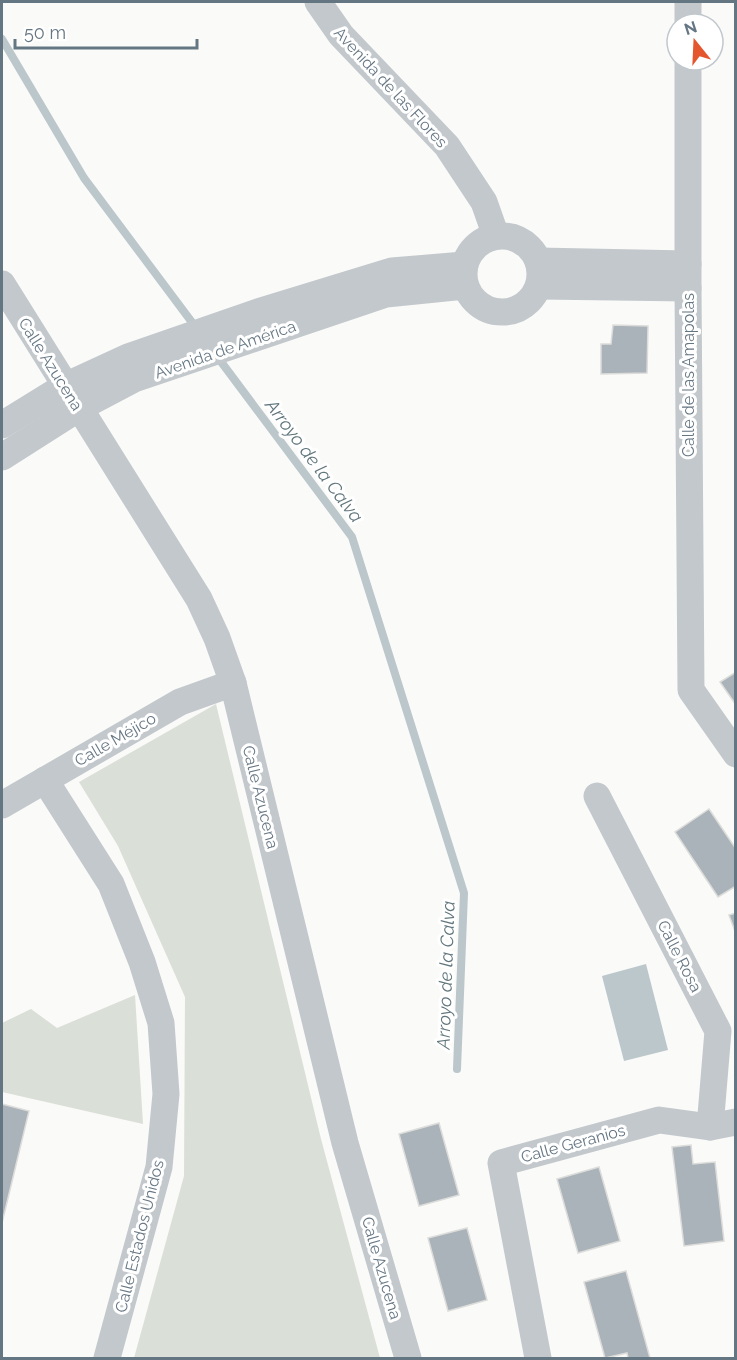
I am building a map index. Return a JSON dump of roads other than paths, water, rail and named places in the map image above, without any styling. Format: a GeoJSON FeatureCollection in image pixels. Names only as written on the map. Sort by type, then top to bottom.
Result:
{"type":"FeatureCollection","features":[{"type":"Feature","properties":{"kind":"street","name":"Avenida de las Flores"},"geometry":{"type":"LineString","coordinates":[[318,2],[340,35],[447,146],[484,202],[496,236]]}},
{"type":"Feature","properties":{"kind":"street","name":"Calle de las Amapolas"},"geometry":{"type":"LineString","coordinates":[[688,72],[691,690],[735,754]]}},
{"type":"Feature","properties":{"kind":"street"},"geometry":{"type":"LineString","coordinates":[[496,236],[521,241],[531,249],[538,273],[533,297],[524,306],[500,313],[488,311],[477,304],[468,294],[464,276],[468,255],[475,246],[496,236]]}},
{"type":"Feature","properties":{"kind":"street","name":"Avenida de América"},"geometry":{"type":"LineString","coordinates":[[2,425],[72,397],[131,368],[263,323],[392,271],[464,276]]}},
{"type":"Feature","properties":{"kind":"street"},"geometry":{"type":"LineString","coordinates":[[538,273],[688,276]]}},
{"type":"Feature","properties":{"kind":"street","name":"Calle Azucena"},"geometry":{"type":"LineString","coordinates":[[2,284],[199,598],[217,638],[233,683],[345,1143],[408,1359]]}},
{"type":"Feature","properties":{"kind":"street","name":"Avenida de América"},"geometry":{"type":"LineString","coordinates":[[2,457],[72,397]]}},
{"type":"Feature","properties":{"kind":"street","name":"Calle Méjico"},"geometry":{"type":"LineString","coordinates":[[2,805],[180,702],[233,683]]}},
{"type":"Feature","properties":{"kind":"street","name":"Calle Estados Unidos"},"geometry":{"type":"LineString","coordinates":[[45,780],[111,884],[142,962],[161,1023],[166,1094],[159,1167],[107,1359]]}},
{"type":"Feature","properties":{"kind":"street","name":"Calle Rosa"},"geometry":{"type":"LineString","coordinates":[[597,796],[718,1031],[723,1124]]}},
{"type":"Feature","properties":{"kind":"street","name":"Calle Geranios"},"geometry":{"type":"LineString","coordinates":[[538,1359],[501,1163],[659,1120],[723,1124]]}},
{"type":"Feature","properties":{"kind":"waterway","name":"Arroyo de la Calva"},"geometry":{"type":"LineString","coordinates":[[2,39],[84,178],[197,329]]}},
{"type":"Feature","properties":{"kind":"waterway","name":"Arroyo de la Calva"},"geometry":{"type":"LineString","coordinates":[[216,355],[352,537],[464,893],[457,1069]]}}]}
